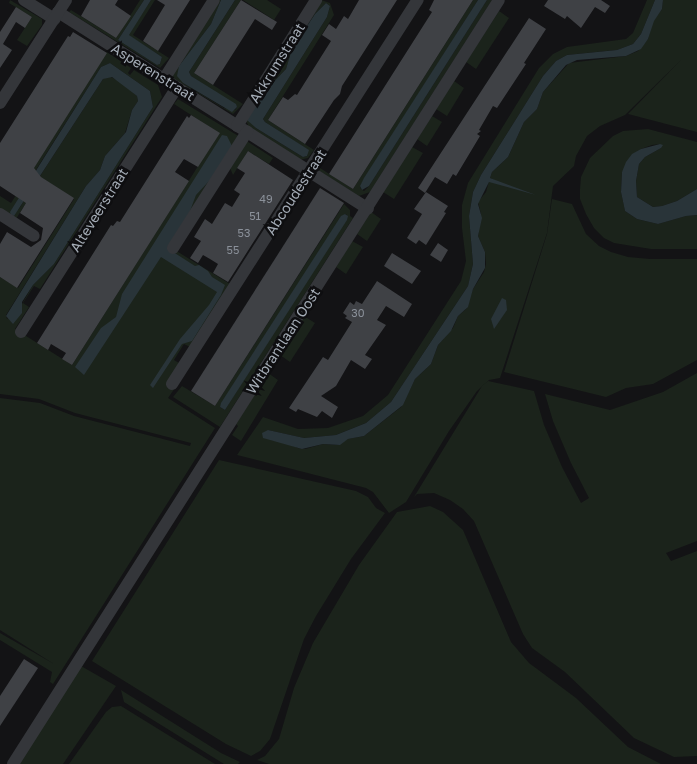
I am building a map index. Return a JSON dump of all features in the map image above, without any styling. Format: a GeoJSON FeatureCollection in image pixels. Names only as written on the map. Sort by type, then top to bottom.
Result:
{"type":"FeatureCollection","features":[{"type":"Feature","properties":{"kind":"street","name":"Asperenstraat"},"geometry":{"type":"LineString","coordinates":[[24,0],[56,15],[164,79],[368,209]]}},
{"type":"Feature","properties":{"kind":"street"},"geometry":{"type":"LineString","coordinates":[[0,103],[66,0]]}},
{"type":"Feature","properties":{"kind":"street"},"geometry":{"type":"LineString","coordinates":[[164,79],[214,0]]}},
{"type":"Feature","properties":{"kind":"street","name":"Akkrumstraat"},"geometry":{"type":"LineString","coordinates":[[242,129],[316,0]]}},
{"type":"Feature","properties":{"kind":"street","name":"Abcoudestraat"},"geometry":{"type":"LineString","coordinates":[[172,384],[418,0]]}},
{"type":"Feature","properties":{"kind":"street","name":"Witbrantlaan Oost"},"geometry":{"type":"LineString","coordinates":[[13,764],[368,209],[499,0]]}},
{"type":"Feature","properties":{"kind":"street","name":"Alteveerstraat"},"geometry":{"type":"LineString","coordinates":[[21,332],[176,87]]}},
{"type":"Feature","properties":{"kind":"street"},"geometry":{"type":"LineString","coordinates":[[174,248],[242,129]]}},
{"type":"Feature","properties":{"kind":"street"},"geometry":{"type":"LineString","coordinates":[[0,214],[34,236]]}},
{"type":"Feature","properties":{"kind":"shaded area"},"geometry":{"type":"Polygon","coordinates":[[[10,0],[42,19],[42,25],[27,46],[17,40],[32,17],[9,3],[10,0]]]}},
{"type":"Feature","properties":{"kind":"shaded area"},"geometry":{"type":"Polygon","coordinates":[[[140,0],[144,0],[118,40],[157,65],[160,64],[162,57],[128,35],[151,0],[155,0],[133,35],[169,58],[160,68],[69,12],[71,10],[116,38],[140,0]]]}},
{"type":"Feature","properties":{"kind":"shaded area"},"geometry":{"type":"Polygon","coordinates":[[[144,0],[151,0],[129,35],[162,57],[160,64],[157,65],[118,40],[144,0]]]}},
{"type":"Feature","properties":{"kind":"shaded area"},"geometry":{"type":"Polygon","coordinates":[[[217,0],[221,0],[211,24],[179,66],[183,83],[224,108],[235,110],[237,107],[191,76],[189,72],[235,0],[241,0],[194,73],[243,104],[233,114],[174,79],[172,75],[217,0]]]}},
{"type":"Feature","properties":{"kind":"shaded area"},"geometry":{"type":"Polygon","coordinates":[[[221,0],[235,0],[189,72],[191,76],[236,104],[237,107],[232,112],[183,83],[177,76],[179,66],[211,24],[221,0]]]}},
{"type":"Feature","properties":{"kind":"shaded area"},"geometry":{"type":"Polygon","coordinates":[[[243,0],[267,0],[281,9],[274,20],[243,0]]]}},
{"type":"Feature","properties":{"kind":"shaded area"},"geometry":{"type":"Polygon","coordinates":[[[321,0],[330,3],[334,15],[268,120],[314,150],[308,158],[300,160],[249,128],[246,120],[321,0]],[[326,3],[315,14],[294,45],[286,69],[263,93],[248,118],[256,128],[303,157],[307,156],[308,150],[263,119],[327,17],[330,6],[326,3]]]}},
{"type":"Feature","properties":{"kind":"shaded area"},"geometry":{"type":"Polygon","coordinates":[[[473,0],[478,0],[360,186],[364,191],[487,0],[492,0],[370,192],[359,196],[319,171],[320,168],[353,189],[473,0]]]}},
{"type":"Feature","properties":{"kind":"shaded area"},"geometry":{"type":"Polygon","coordinates":[[[478,0],[487,0],[369,186],[362,190],[360,186],[364,178],[478,0]]]}},
{"type":"Feature","properties":{"kind":"shaded area"},"geometry":{"type":"Polygon","coordinates":[[[647,0],[655,0],[641,34],[633,44],[617,50],[567,55],[556,61],[543,76],[481,175],[473,192],[469,216],[473,264],[468,286],[391,402],[366,423],[336,435],[304,438],[268,430],[271,440],[284,442],[298,448],[305,449],[323,444],[337,445],[348,439],[364,436],[401,407],[415,379],[431,364],[438,345],[453,328],[458,316],[466,309],[473,289],[484,272],[486,264],[485,252],[478,236],[481,214],[478,202],[486,192],[489,181],[498,184],[498,182],[490,178],[492,172],[508,157],[524,122],[537,109],[543,92],[569,63],[626,56],[638,51],[648,39],[653,21],[662,9],[663,0],[697,0],[697,132],[628,114],[682,59],[625,115],[600,126],[587,136],[576,156],[574,166],[553,186],[547,233],[500,378],[489,380],[477,391],[449,431],[406,502],[389,513],[373,492],[366,488],[237,455],[263,417],[298,429],[328,428],[363,416],[388,395],[461,281],[466,261],[462,228],[462,205],[468,183],[539,68],[553,54],[567,47],[626,39],[633,33],[647,0]]]}},
{"type":"Feature","properties":{"kind":"shaded area"},"geometry":{"type":"Polygon","coordinates":[[[655,0],[663,0],[662,9],[654,21],[648,39],[641,49],[626,56],[577,60],[566,65],[543,92],[537,109],[524,122],[508,157],[492,172],[490,178],[536,195],[489,182],[478,204],[482,218],[478,236],[485,252],[485,268],[473,289],[468,307],[458,316],[451,331],[438,345],[431,364],[415,379],[403,405],[364,436],[348,439],[340,445],[323,444],[302,449],[263,438],[262,433],[268,430],[304,438],[336,435],[366,423],[391,402],[468,286],[473,264],[469,216],[473,192],[481,175],[543,76],[556,61],[567,55],[617,50],[633,44],[641,34],[655,0]]]}},
{"type":"Feature","properties":{"kind":"shaded area"},"geometry":{"type":"Polygon","coordinates":[[[326,3],[330,6],[327,17],[263,119],[309,150],[307,156],[303,157],[256,128],[247,120],[263,93],[286,69],[292,49],[315,14],[326,3]]]}},
{"type":"Feature","properties":{"kind":"shaded area"},"geometry":{"type":"Polygon","coordinates":[[[499,11],[509,18],[476,69],[466,62],[499,11]]]}},
{"type":"Feature","properties":{"kind":"shaded area"},"geometry":{"type":"Polygon","coordinates":[[[107,52],[131,68],[128,73],[130,75],[134,70],[158,85],[162,97],[40,289],[34,286],[23,303],[29,307],[15,329],[72,365],[219,133],[174,104],[178,99],[240,137],[170,247],[230,284],[190,347],[184,344],[174,360],[179,363],[175,388],[168,398],[215,428],[53,684],[50,682],[52,672],[0,640],[0,633],[54,664],[0,630],[0,398],[40,403],[74,416],[190,446],[191,443],[75,413],[39,399],[0,394],[0,277],[18,288],[74,199],[42,178],[16,219],[0,209],[0,196],[11,203],[107,52]],[[110,63],[101,67],[34,173],[18,210],[103,79],[109,76],[119,81],[137,96],[138,101],[132,110],[125,133],[105,156],[100,170],[86,186],[6,315],[7,319],[22,304],[33,285],[54,264],[153,107],[150,91],[110,63]]]}},
{"type":"Feature","properties":{"kind":"shaded area"},"geometry":{"type":"Polygon","coordinates":[[[110,63],[150,91],[153,107],[54,264],[33,285],[22,302],[22,313],[13,324],[6,316],[86,186],[100,170],[105,156],[126,132],[132,110],[138,101],[137,96],[112,77],[103,79],[14,216],[10,212],[101,67],[110,63]]]}},
{"type":"Feature","properties":{"kind":"shaded area"},"geometry":{"type":"Polygon","coordinates":[[[454,81],[464,88],[447,116],[436,109],[454,81]]]}},
{"type":"Feature","properties":{"kind":"shaded area"},"geometry":{"type":"Polygon","coordinates":[[[432,116],[442,122],[427,146],[417,139],[432,116]]]}},
{"type":"Feature","properties":{"kind":"shaded area"},"geometry":{"type":"Polygon","coordinates":[[[648,129],[697,142],[697,189],[677,201],[662,206],[653,207],[637,197],[636,181],[639,164],[645,157],[661,148],[660,144],[652,145],[641,149],[622,172],[621,192],[625,211],[637,219],[658,224],[697,215],[697,249],[651,249],[614,243],[604,238],[594,228],[586,214],[580,199],[580,189],[581,177],[590,158],[613,136],[623,131],[648,129]]]}},
{"type":"Feature","properties":{"kind":"shaded area"},"geometry":{"type":"Polygon","coordinates":[[[222,135],[227,136],[232,146],[210,180],[196,195],[190,211],[167,248],[195,266],[199,265],[208,271],[212,277],[225,285],[221,295],[192,341],[182,344],[153,388],[150,385],[180,339],[209,305],[217,292],[161,257],[84,375],[75,367],[101,328],[116,317],[122,294],[222,135]]]}},
{"type":"Feature","properties":{"kind":"shaded area"},"geometry":{"type":"Polygon","coordinates":[[[245,140],[273,158],[269,164],[248,151],[233,175],[230,168],[245,140]]]}},
{"type":"Feature","properties":{"kind":"shaded area"},"geometry":{"type":"Polygon","coordinates":[[[660,144],[663,145],[661,148],[645,157],[639,164],[636,181],[637,197],[653,207],[662,206],[677,201],[697,189],[697,215],[658,224],[637,219],[625,211],[621,192],[622,172],[626,162],[632,154],[641,149],[660,144]]]}},
{"type":"Feature","properties":{"kind":"shaded area"},"geometry":{"type":"Polygon","coordinates":[[[412,147],[423,153],[394,199],[383,192],[412,147]]]}},
{"type":"Feature","properties":{"kind":"shaded area"},"geometry":{"type":"Polygon","coordinates":[[[552,199],[572,204],[586,234],[599,246],[611,252],[628,257],[650,259],[697,259],[697,360],[653,384],[626,388],[606,397],[504,372],[547,234],[552,199]]]}},
{"type":"Feature","properties":{"kind":"shaded area"},"geometry":{"type":"Polygon","coordinates":[[[344,204],[350,210],[350,216],[353,218],[220,427],[173,397],[182,386],[215,406],[344,204]],[[345,214],[220,407],[225,410],[347,215],[345,214]]]}},
{"type":"Feature","properties":{"kind":"shaded area"},"geometry":{"type":"Polygon","coordinates":[[[371,212],[381,219],[367,241],[357,234],[371,212]]]}},
{"type":"Feature","properties":{"kind":"shaded area"},"geometry":{"type":"Polygon","coordinates":[[[345,214],[348,216],[347,220],[225,410],[220,407],[341,216],[345,214]]]}},
{"type":"Feature","properties":{"kind":"shaded area"},"geometry":{"type":"Polygon","coordinates":[[[352,241],[363,247],[346,274],[336,267],[352,241]]]}},
{"type":"Feature","properties":{"kind":"shaded area"},"geometry":{"type":"Polygon","coordinates":[[[502,298],[506,300],[507,310],[494,329],[491,319],[502,298]]]}},
{"type":"Feature","properties":{"kind":"shaded area"},"geometry":{"type":"Polygon","coordinates":[[[304,316],[315,323],[290,362],[280,355],[304,316]]]}},
{"type":"Feature","properties":{"kind":"shaded area"},"geometry":{"type":"Polygon","coordinates":[[[268,373],[278,380],[241,441],[232,435],[238,426],[236,424],[268,373]]]}},
{"type":"Feature","properties":{"kind":"shaded area"},"geometry":{"type":"Polygon","coordinates":[[[697,373],[697,541],[666,553],[671,561],[697,551],[697,756],[674,757],[634,738],[565,672],[532,648],[523,634],[474,521],[463,509],[450,500],[434,493],[417,494],[414,497],[482,386],[488,381],[534,391],[544,425],[562,467],[581,503],[589,498],[553,421],[545,394],[610,410],[663,392],[697,373]]]}},
{"type":"Feature","properties":{"kind":"shaded area"},"geometry":{"type":"Polygon","coordinates":[[[219,460],[356,491],[368,497],[376,508],[385,513],[351,559],[316,616],[304,639],[270,739],[260,751],[251,756],[226,744],[92,661],[219,460]]]}},
{"type":"Feature","properties":{"kind":"shaded area"},"geometry":{"type":"Polygon","coordinates":[[[430,506],[443,512],[463,530],[511,642],[529,663],[576,698],[628,747],[661,764],[269,764],[257,760],[265,756],[279,739],[294,688],[313,643],[359,565],[397,512],[430,506]]]}},
{"type":"Feature","properties":{"kind":"shaded area"},"geometry":{"type":"Polygon","coordinates":[[[81,666],[116,686],[63,764],[19,764],[81,666]]]}},
{"type":"Feature","properties":{"kind":"shaded area"},"geometry":{"type":"Polygon","coordinates":[[[121,690],[221,753],[240,762],[238,764],[224,764],[124,702],[121,690]]]}},
{"type":"Feature","properties":{"kind":"shaded area"},"geometry":{"type":"Polygon","coordinates":[[[121,706],[215,764],[69,764],[106,712],[112,707],[121,706]]]}},
{"type":"Feature","properties":{"kind":"building"},"geometry":{"type":"Polygon","coordinates":[[[90,0],[118,0],[115,5],[131,16],[116,38],[81,16],[90,0]]]}},
{"type":"Feature","properties":{"kind":"building"},"geometry":{"type":"Polygon","coordinates":[[[157,0],[190,0],[158,51],[143,41],[165,5],[157,0]]]}},
{"type":"Feature","properties":{"kind":"building"},"geometry":{"type":"Polygon","coordinates":[[[241,0],[277,22],[272,30],[255,19],[213,85],[194,73],[241,0]]]}},
{"type":"Feature","properties":{"kind":"building"},"geometry":{"type":"Polygon","coordinates":[[[359,0],[397,0],[342,86],[340,94],[305,144],[268,120],[283,97],[288,100],[295,94],[297,95],[331,41],[322,35],[329,24],[336,29],[344,16],[348,19],[359,0]]]}},
{"type":"Feature","properties":{"kind":"building"},"geometry":{"type":"Polygon","coordinates":[[[434,0],[473,0],[353,189],[329,174],[432,12],[429,10],[434,0]]]}},
{"type":"Feature","properties":{"kind":"building"},"geometry":{"type":"Polygon","coordinates":[[[548,0],[601,0],[610,6],[605,13],[595,7],[581,28],[567,16],[565,19],[544,6],[548,0]]]}},
{"type":"Feature","properties":{"kind":"building"},"geometry":{"type":"Polygon","coordinates":[[[16,7],[32,17],[25,28],[16,22],[3,44],[12,50],[0,68],[0,32],[16,7]]]}},
{"type":"Feature","properties":{"kind":"building"},"geometry":{"type":"Polygon","coordinates":[[[529,18],[546,29],[524,63],[526,64],[497,108],[493,106],[479,130],[481,131],[477,134],[480,136],[456,176],[453,174],[447,184],[435,177],[425,193],[418,188],[529,18]]]}},
{"type":"Feature","properties":{"kind":"building"},"geometry":{"type":"Polygon","coordinates":[[[73,32],[107,53],[34,168],[41,177],[74,198],[17,288],[0,277],[0,244],[7,232],[31,247],[41,240],[43,228],[20,213],[26,203],[0,186],[0,143],[68,36],[70,37],[73,32]]]}},
{"type":"Feature","properties":{"kind":"building"},"geometry":{"type":"Polygon","coordinates":[[[191,115],[220,133],[198,167],[184,159],[175,172],[189,181],[72,365],[62,359],[66,353],[51,344],[48,350],[37,343],[111,225],[113,226],[117,221],[120,222],[187,116],[189,118],[191,115]]]}},
{"type":"Feature","properties":{"kind":"building"},"geometry":{"type":"Polygon","coordinates":[[[248,151],[293,180],[228,282],[213,273],[218,264],[203,255],[198,263],[190,258],[201,241],[194,237],[205,219],[212,224],[225,203],[232,207],[240,194],[234,190],[245,173],[237,168],[248,151]]]}},
{"type":"Feature","properties":{"kind":"building"},"geometry":{"type":"Polygon","coordinates":[[[320,188],[344,203],[215,406],[191,391],[320,188]]]}},
{"type":"Feature","properties":{"kind":"building"},"geometry":{"type":"Polygon","coordinates":[[[426,192],[448,206],[444,212],[446,213],[426,245],[419,240],[416,244],[407,238],[422,214],[414,209],[426,192]]]}},
{"type":"Feature","properties":{"kind":"building"},"geometry":{"type":"Polygon","coordinates":[[[438,243],[448,250],[441,262],[430,255],[438,243]]]}},
{"type":"Feature","properties":{"kind":"building"},"geometry":{"type":"Polygon","coordinates":[[[392,253],[421,271],[412,284],[384,266],[392,253]]]}},
{"type":"Feature","properties":{"kind":"building"},"geometry":{"type":"Polygon","coordinates":[[[377,281],[412,304],[404,317],[386,306],[377,320],[386,325],[365,355],[372,359],[365,369],[351,360],[336,386],[321,396],[338,407],[332,418],[322,411],[317,417],[298,409],[296,412],[289,408],[323,357],[328,360],[352,322],[345,318],[347,316],[343,313],[350,302],[354,305],[356,301],[362,304],[377,281]]]}},
{"type":"Feature","properties":{"kind":"building"},"geometry":{"type":"Polygon","coordinates":[[[24,659],[38,668],[0,726],[0,696],[24,659]]]}}]}
